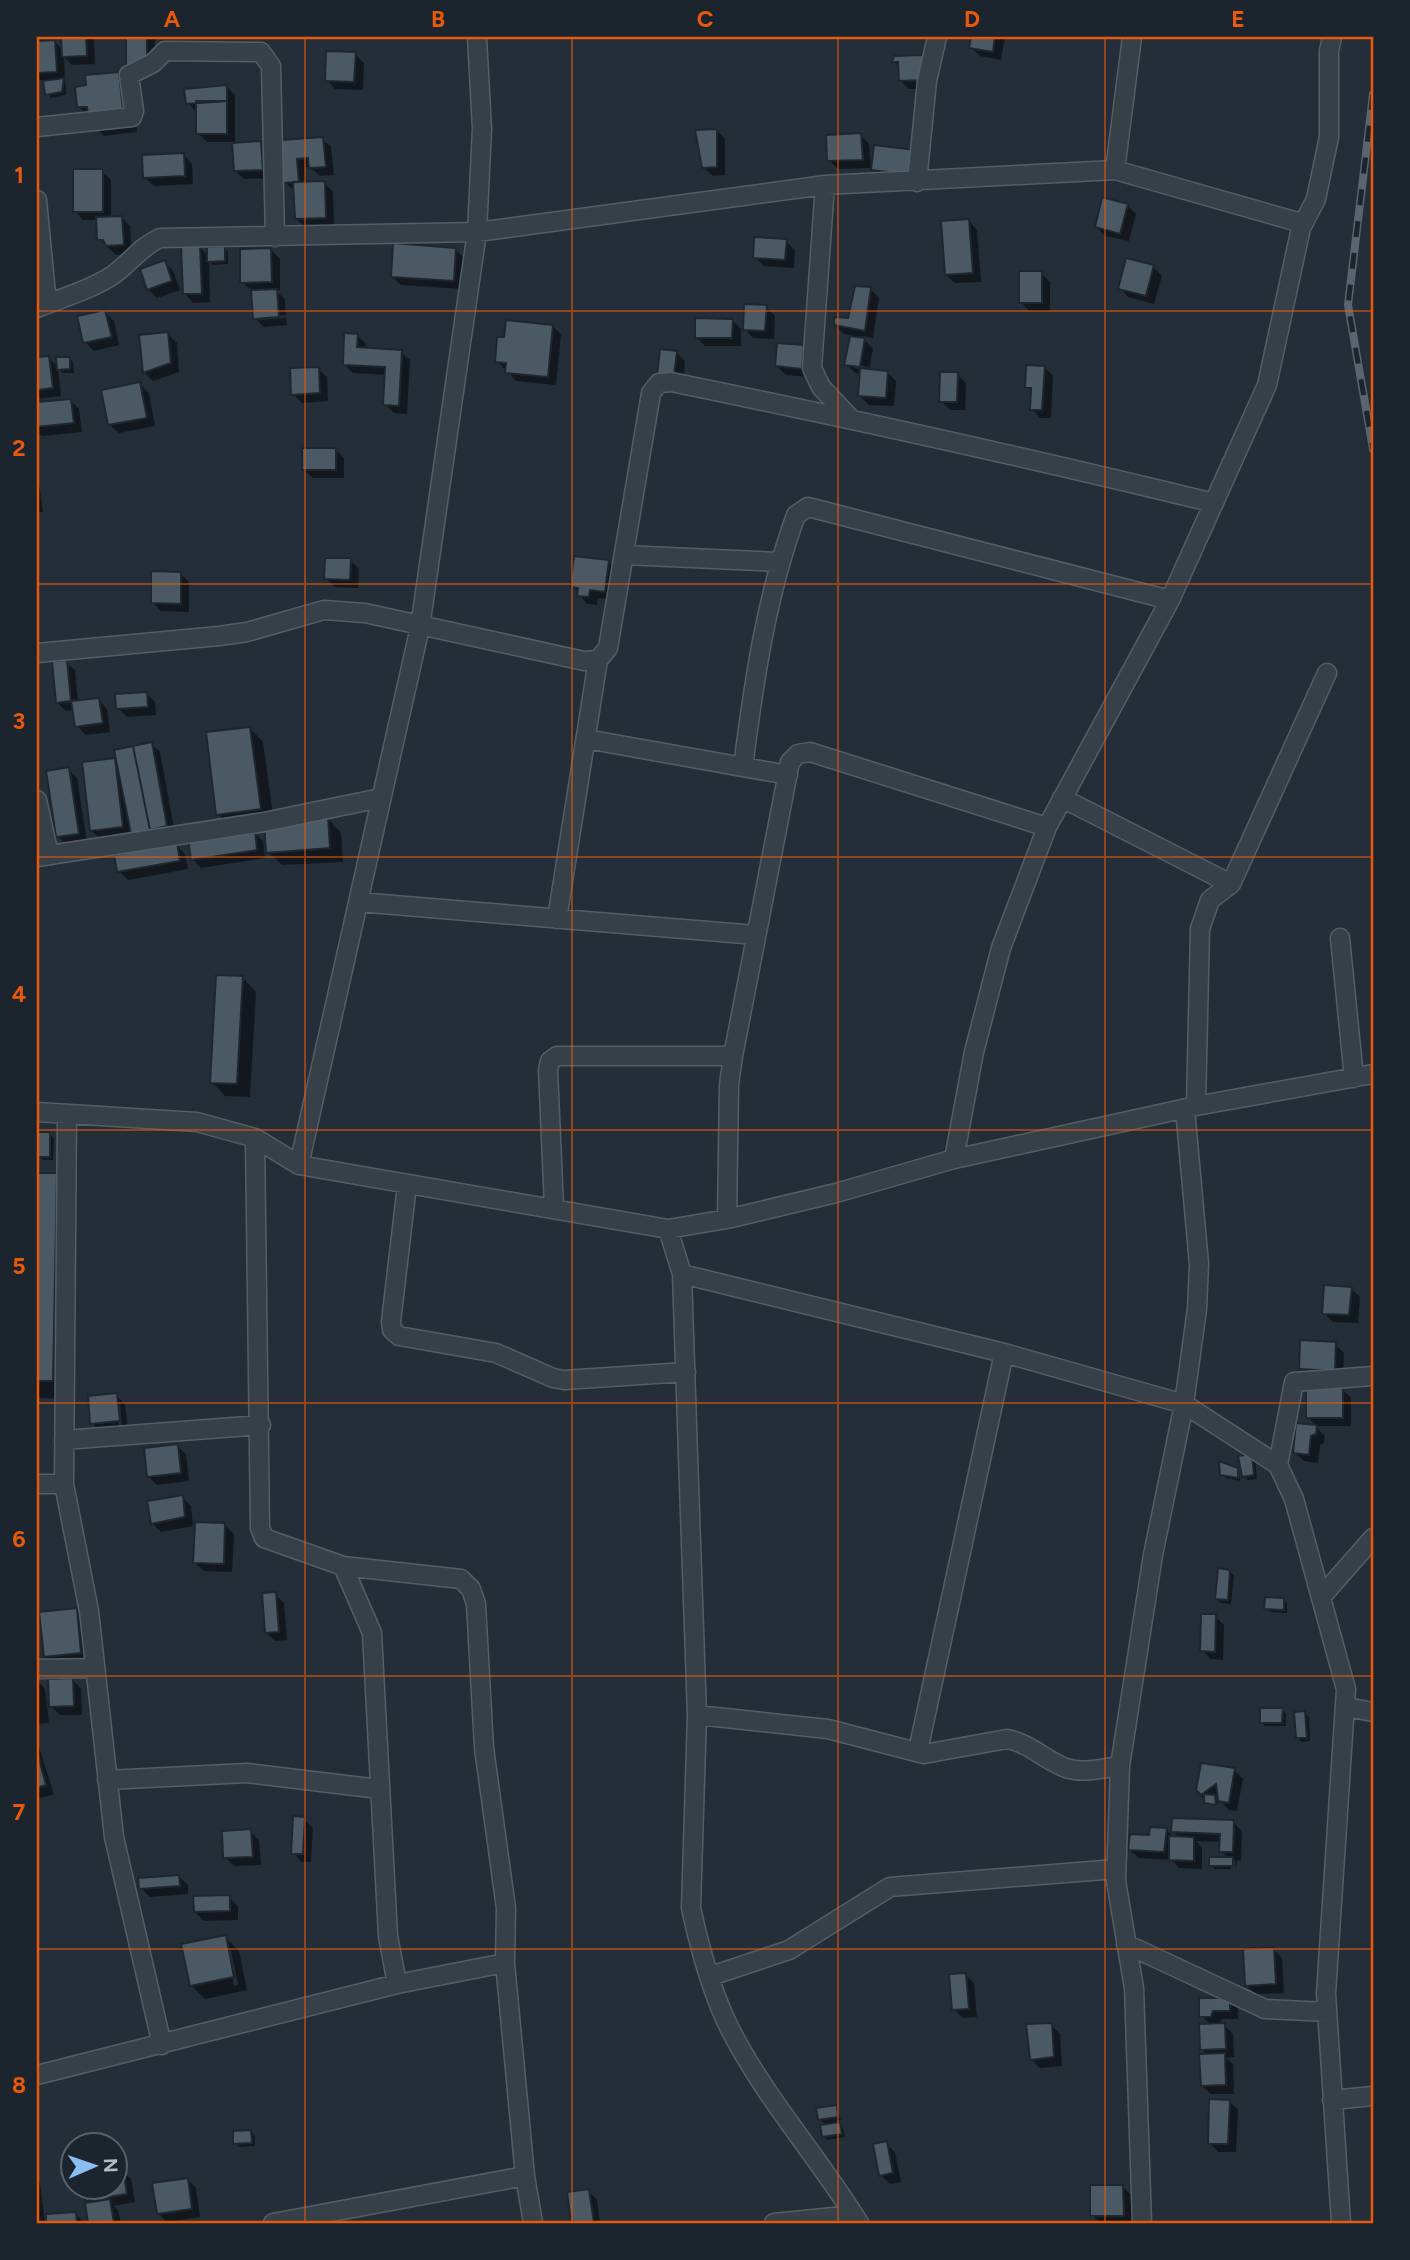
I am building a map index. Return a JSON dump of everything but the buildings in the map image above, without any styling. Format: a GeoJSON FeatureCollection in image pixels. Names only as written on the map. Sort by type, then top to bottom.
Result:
{"type":"FeatureCollection","features":[{"type":"Feature","properties":{"kind":"street"},"geometry":{"type":"LineString","coordinates":[[299,1165],[420,627],[477,232],[482,129],[477,37]]}},
{"type":"Feature","properties":{"kind":"street"},"geometry":{"type":"LineString","coordinates":[[917,182],[926,81],[937,37]]}},
{"type":"Feature","properties":{"kind":"street"},"geometry":{"type":"LineString","coordinates":[[1115,170],[1132,37]]}},
{"type":"Feature","properties":{"kind":"street"},"geometry":{"type":"LineString","coordinates":[[954,1159],[974,1052],[1001,948],[1047,827],[1170,600],[1267,385],[1301,228],[1316,199],[1329,136],[1332,37]]}},
{"type":"Feature","properties":{"kind":"street"},"geometry":{"type":"LineString","coordinates":[[37,127],[132,117],[134,111],[129,75],[153,63],[165,51],[261,52],[271,66],[275,237]]}},
{"type":"Feature","properties":{"kind":"street"},"geometry":{"type":"LineString","coordinates":[[37,200],[42,306],[105,279],[146,244],[160,238],[477,232],[825,185],[1115,170],[1298,222],[1301,228]]}},
{"type":"Feature","properties":{"kind":"street"},"geometry":{"type":"LineString","coordinates":[[825,185],[812,368],[821,387],[850,418]]}},
{"type":"Feature","properties":{"kind":"street"},"geometry":{"type":"LineString","coordinates":[[556,919],[598,660],[608,648],[651,393],[659,383],[671,382],[850,418],[1214,503]]}},
{"type":"Feature","properties":{"kind":"street"},"geometry":{"type":"LineString","coordinates":[[743,767],[757,656],[779,562],[796,515],[808,507],[1170,600]]}},
{"type":"Feature","properties":{"kind":"street"},"geometry":{"type":"LineString","coordinates":[[624,555],[779,562]]}},
{"type":"Feature","properties":{"kind":"street"},"geometry":{"type":"LineString","coordinates":[[37,653],[228,635],[324,610],[365,613],[584,661],[598,660]]}},
{"type":"Feature","properties":{"kind":"street"},"geometry":{"type":"LineString","coordinates":[[1142,2223],[1133,1989],[1116,1869],[1120,1766],[1153,1555],[1184,1404],[1197,1309],[1199,1264],[1190,1108],[1200,929],[1210,900],[1231,884],[1327,673]]}},
{"type":"Feature","properties":{"kind":"street"},"geometry":{"type":"LineString","coordinates":[[586,739],[788,775]]}},
{"type":"Feature","properties":{"kind":"street"},"geometry":{"type":"LineString","coordinates":[[727,1219],[729,1084],[790,762],[798,754],[810,752],[1047,827]]}},
{"type":"Feature","properties":{"kind":"street"},"geometry":{"type":"LineString","coordinates":[[1062,798],[1231,884]]}},
{"type":"Feature","properties":{"kind":"street"},"geometry":{"type":"LineString","coordinates":[[37,800],[43,856],[264,821],[381,799]]}},
{"type":"Feature","properties":{"kind":"street"},"geometry":{"type":"LineString","coordinates":[[358,902],[756,935]]}},
{"type":"Feature","properties":{"kind":"street"},"geometry":{"type":"LineString","coordinates":[[1340,937],[1354,1078]]}},
{"type":"Feature","properties":{"kind":"street"},"geometry":{"type":"LineString","coordinates":[[554,1207],[548,1070],[550,1061],[557,1056],[733,1056]]}},
{"type":"Feature","properties":{"kind":"street"},"geometry":{"type":"LineString","coordinates":[[37,1112],[197,1122],[255,1138],[299,1165],[407,1185],[554,1207],[668,1229],[727,1219],[836,1193],[954,1159],[1190,1108],[1373,1074]]}},
{"type":"Feature","properties":{"kind":"street"},"geometry":{"type":"LineString","coordinates":[[67,1114],[64,1484],[89,1611],[114,1837],[162,2045]]}},
{"type":"Feature","properties":{"kind":"street"},"geometry":{"type":"LineString","coordinates":[[255,1138],[261,1425],[260,1528],[264,1538],[344,1566],[461,1579],[471,1589],[476,1604],[484,1748],[506,1908],[505,1963],[525,2176],[533,2223]]}},
{"type":"Feature","properties":{"kind":"street"},"geometry":{"type":"LineString","coordinates":[[407,1185],[391,1321],[392,1329],[399,1336],[496,1353],[553,1378],[564,1380],[685,1372]]}},
{"type":"Feature","properties":{"kind":"street"},"geometry":{"type":"LineString","coordinates":[[668,1229],[682,1274],[697,1715],[691,1908],[729,2028],[754,2071],[831,2177],[857,2219],[774,2223]]}},
{"type":"Feature","properties":{"kind":"street"},"geometry":{"type":"LineString","coordinates":[[682,1274],[1004,1353],[1184,1404],[1278,1465],[1294,1499],[1343,1665],[1346,1707],[1326,1957],[1341,2223]]}},
{"type":"Feature","properties":{"kind":"street"},"geometry":{"type":"LineString","coordinates":[[920,1751],[1004,1353]]}},
{"type":"Feature","properties":{"kind":"street"},"geometry":{"type":"LineString","coordinates":[[1278,1465],[1294,1382],[1373,1376]]}},
{"type":"Feature","properties":{"kind":"street"},"geometry":{"type":"LineString","coordinates":[[64,1440],[261,1425]]}},
{"type":"Feature","properties":{"kind":"street"},"geometry":{"type":"LineString","coordinates":[[37,1484],[64,1484]]}},
{"type":"Feature","properties":{"kind":"street"},"geometry":{"type":"LineString","coordinates":[[1322,1596],[1373,1538]]}},
{"type":"Feature","properties":{"kind":"street"},"geometry":{"type":"LineString","coordinates":[[344,1566],[372,1633],[388,1936],[397,1984]]}},
{"type":"Feature","properties":{"kind":"street"},"geometry":{"type":"LineString","coordinates":[[37,1669],[94,1668]]}},
{"type":"Feature","properties":{"kind":"street"},"geometry":{"type":"LineString","coordinates":[[1346,1707],[1373,1712]]}},
{"type":"Feature","properties":{"kind":"street"},"geometry":{"type":"LineString","coordinates":[[697,1715],[828,1729],[924,1754],[1007,1739],[1066,1768],[1084,1771],[1120,1766]]}},
{"type":"Feature","properties":{"kind":"street"},"geometry":{"type":"LineString","coordinates":[[107,1780],[258,1774],[380,1789]]}},
{"type":"Feature","properties":{"kind":"street"},"geometry":{"type":"LineString","coordinates":[[711,1976],[789,1950],[890,1887],[1116,1869]]}},
{"type":"Feature","properties":{"kind":"street"},"geometry":{"type":"LineString","coordinates":[[1126,1944],[1265,2009],[1327,2012]]}},
{"type":"Feature","properties":{"kind":"street"},"geometry":{"type":"LineString","coordinates":[[37,2075],[397,1984],[505,1963]]}},
{"type":"Feature","properties":{"kind":"street"},"geometry":{"type":"LineString","coordinates":[[1332,2100],[1373,2096]]}},
{"type":"Feature","properties":{"kind":"street"},"geometry":{"type":"LineString","coordinates":[[274,2223],[525,2176]]}},
{"type":"Feature","properties":{"kind":"railway"},"geometry":{"type":"LineString","coordinates":[[1373,94],[1348,305],[1373,449]]}}]}
